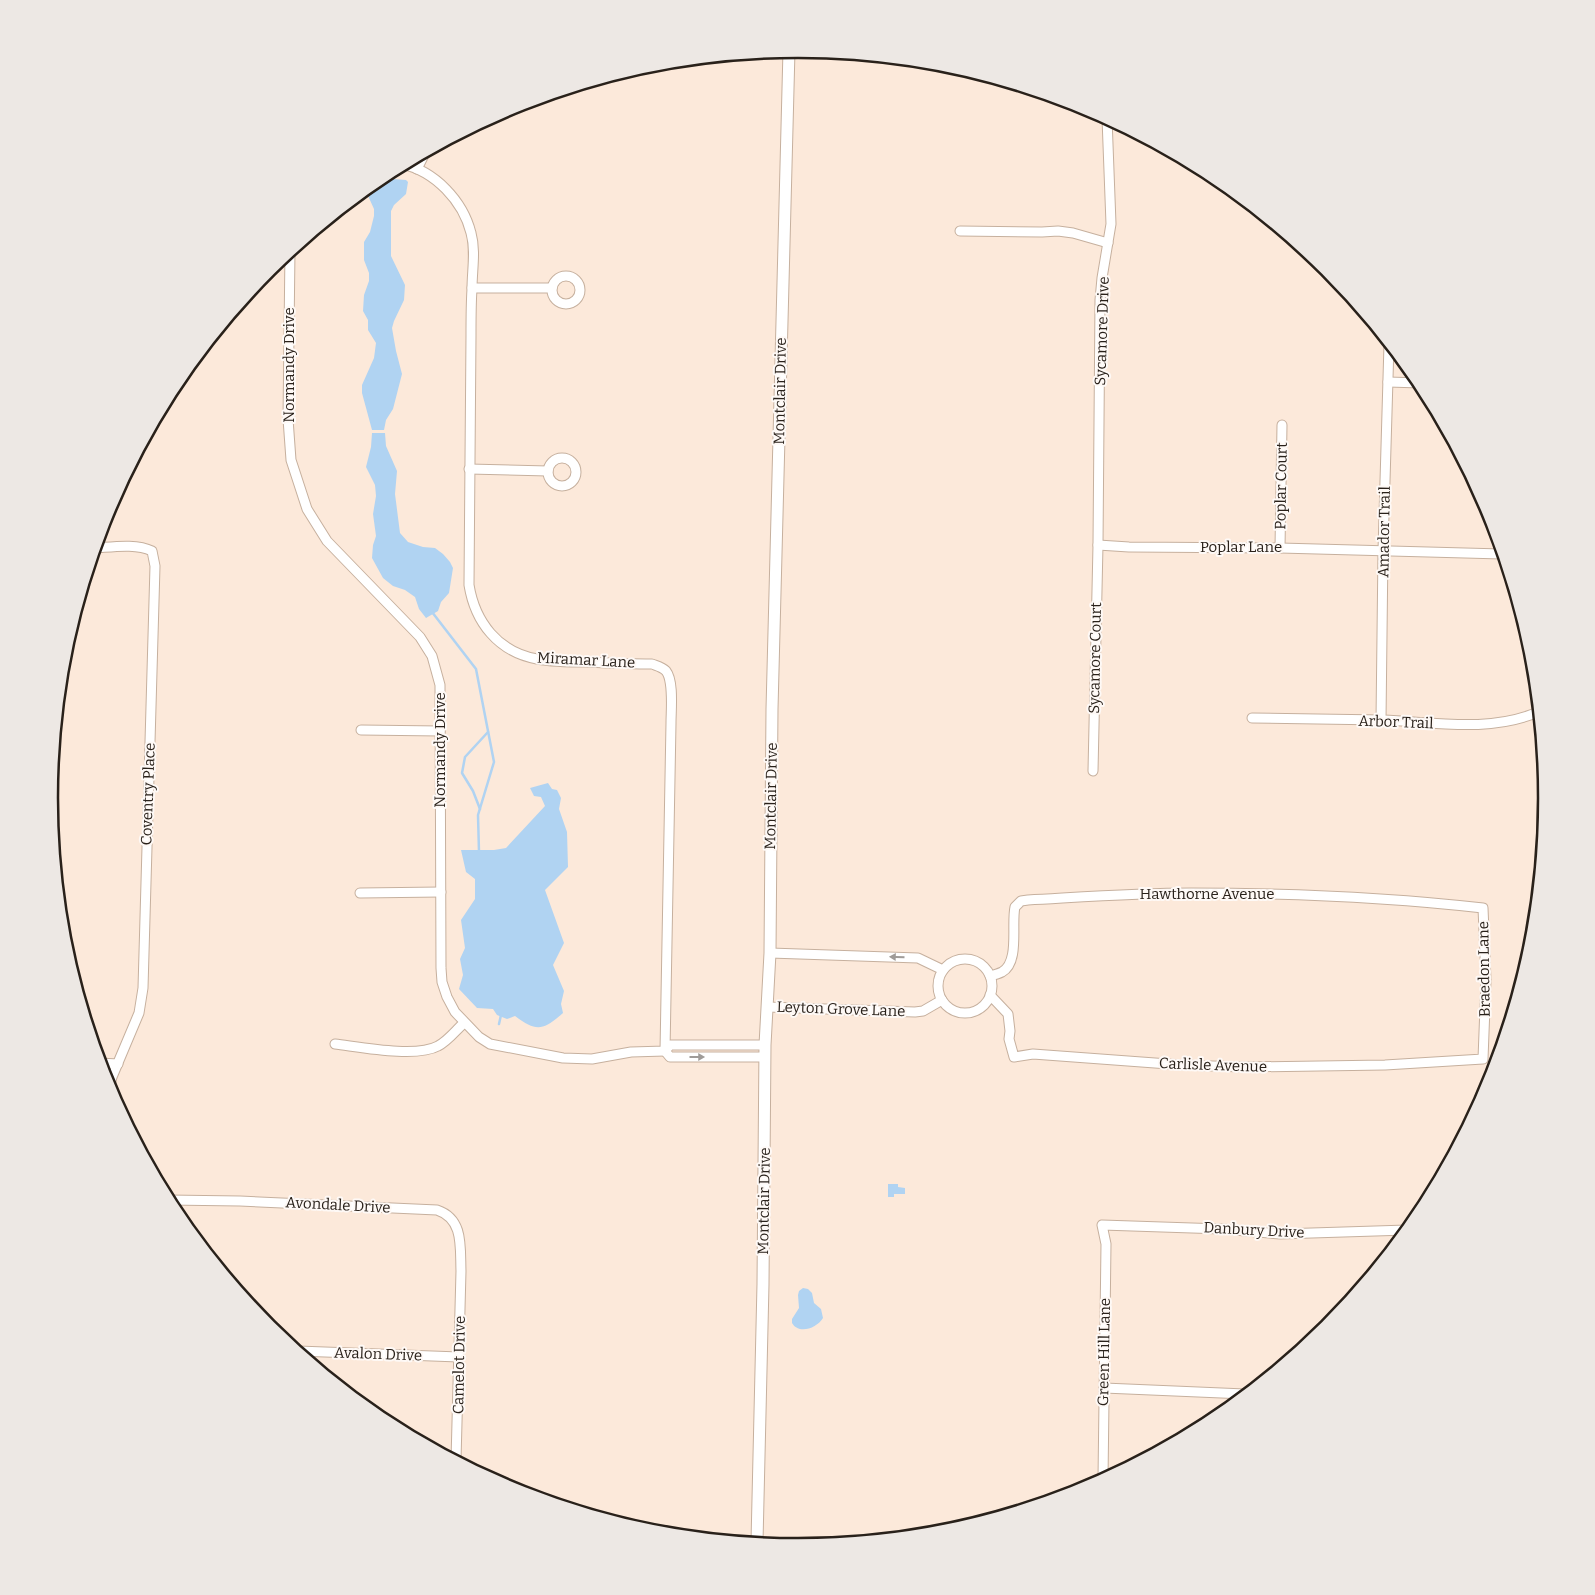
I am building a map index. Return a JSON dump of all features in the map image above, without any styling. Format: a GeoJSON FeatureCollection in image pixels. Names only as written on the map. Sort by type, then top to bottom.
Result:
{"type":"FeatureCollection","features":[{"type":"Feature","properties":{"kind":"street","name":"Montclair Drive"},"geometry":{"type":"LineString","coordinates":[[757,1536],[763,1285],[765,1051],[770,952],[772,700],[788,58]]}},
{"type":"Feature","properties":{"kind":"street","name":"Sycamore Drive"},"geometry":{"type":"LineString","coordinates":[[1098,545],[1100,300],[1111,224],[1107,126]]}},
{"type":"Feature","properties":{"kind":"street"},"geometry":{"type":"LineString","coordinates":[[418,169],[422,161]]}},
{"type":"Feature","properties":{"kind":"street","name":"Miramar Lane"},"geometry":{"type":"LineString","coordinates":[[411,167],[434,179],[447,190],[466,217],[474,249],[469,469],[469,585],[472,599],[483,626],[508,649],[536,659],[652,664],[662,667],[669,677],[672,723],[668,1048]]}},
{"type":"Feature","properties":{"kind":"street"},"geometry":{"type":"LineString","coordinates":[[960,231],[1042,232],[1058,230],[1108,243]]}},
{"type":"Feature","properties":{"kind":"street","name":"Normandy Drive"},"geometry":{"type":"LineString","coordinates":[[290,259],[288,419],[291,460],[307,509],[327,541],[420,636],[432,656],[440,685],[442,982],[455,1012],[479,1037],[490,1044],[563,1058],[592,1059],[668,1048],[765,1051]]}},
{"type":"Feature","properties":{"kind":"street"},"geometry":{"type":"LineString","coordinates":[[472,288],[552,288]]}},
{"type":"Feature","properties":{"kind":"street","name":"Amador Trail"},"geometry":{"type":"LineString","coordinates":[[1381,720],[1383,550],[1389,352]]}},
{"type":"Feature","properties":{"kind":"street"},"geometry":{"type":"LineString","coordinates":[[1388,382],[1411,383]]}},
{"type":"Feature","properties":{"kind":"street","name":"Poplar Court"},"geometry":{"type":"LineString","coordinates":[[1280,548],[1282,425]]}},
{"type":"Feature","properties":{"kind":"street"},"geometry":{"type":"LineString","coordinates":[[469,469],[548,470]]}},
{"type":"Feature","properties":{"kind":"street","name":"Poplar Lane"},"geometry":{"type":"LineString","coordinates":[[1098,545],[1496,554]]}},
{"type":"Feature","properties":{"kind":"street","name":"Sycamore Court"},"geometry":{"type":"LineString","coordinates":[[1093,771],[1098,545]]}},
{"type":"Feature","properties":{"kind":"street","name":"Coventry Place"},"geometry":{"type":"LineString","coordinates":[[101,548],[148,549],[152,551],[155,566],[143,988],[139,1013],[113,1078]]}},
{"type":"Feature","properties":{"kind":"street","name":"Arbor Trail"},"geometry":{"type":"LineString","coordinates":[[1252,718],[1381,720],[1484,725],[1505,722],[1532,714]]}},
{"type":"Feature","properties":{"kind":"street"},"geometry":{"type":"LineString","coordinates":[[361,730],[440,731]]}},
{"type":"Feature","properties":{"kind":"street"},"geometry":{"type":"LineString","coordinates":[[360,893],[441,892]]}},
{"type":"Feature","properties":{"kind":"street","name":"Hawthorne Avenue"},"geometry":{"type":"LineString","coordinates":[[990,976],[1003,972],[1008,966],[1013,950],[1015,907],[1021,901],[1028,900],[1190,893],[1303,894],[1431,902],[1483,908]]}},
{"type":"Feature","properties":{"kind":"street","name":"Braedon Lane"},"geometry":{"type":"LineString","coordinates":[[1483,908],[1486,980],[1483,1059]]}},
{"type":"Feature","properties":{"kind":"street"},"geometry":{"type":"LineString","coordinates":[[770,952],[918,958],[943,970]]}},
{"type":"Feature","properties":{"kind":"street"},"geometry":{"type":"LineString","coordinates":[[957,960],[974,960],[984,966],[990,976],[992,982],[990,995],[980,1008],[972,1012],[963,1013],[955,1011],[942,1000],[938,985],[943,970],[957,960]]}},
{"type":"Feature","properties":{"kind":"street","name":"Carlisle Avenue"},"geometry":{"type":"LineString","coordinates":[[990,995],[1008,1014],[1009,1039],[1014,1057],[1033,1054],[1182,1066],[1244,1068],[1375,1066],[1483,1059]]}},
{"type":"Feature","properties":{"kind":"street","name":"Leyton Grove Lane"},"geometry":{"type":"LineString","coordinates":[[767,1007],[916,1012],[942,1000]]}},
{"type":"Feature","properties":{"kind":"street"},"geometry":{"type":"LineString","coordinates":[[335,1044],[398,1051],[429,1050],[440,1046],[464,1023]]}},
{"type":"Feature","properties":{"kind":"street"},"geometry":{"type":"LineString","coordinates":[[107,1063],[118,1064]]}},
{"type":"Feature","properties":{"kind":"street","name":"Avondale Drive"},"geometry":{"type":"LineString","coordinates":[[177,1200],[240,1201],[437,1210],[445,1212],[458,1228],[461,1271]]}},
{"type":"Feature","properties":{"kind":"street","name":"Danbury Drive"},"geometry":{"type":"LineString","coordinates":[[1102,1225],[1222,1229],[1280,1234],[1398,1230]]}},
{"type":"Feature","properties":{"kind":"street","name":"Green Hill Lane"},"geometry":{"type":"LineString","coordinates":[[1102,1225],[1106,1244],[1103,1471]]}},
{"type":"Feature","properties":{"kind":"street","name":"Camelot Drive"},"geometry":{"type":"LineString","coordinates":[[456,1454],[461,1271]]}},
{"type":"Feature","properties":{"kind":"street","name":"Avalon Drive"},"geometry":{"type":"LineString","coordinates":[[307,1351],[459,1357]]}},
{"type":"Feature","properties":{"kind":"street"},"geometry":{"type":"LineString","coordinates":[[1104,1388],[1236,1394]]}},
{"type":"Feature","properties":{"kind":"water"},"geometry":{"type":"Polygon","coordinates":[[[392,179],[406,180],[408,182],[406,194],[394,205],[391,211],[391,256],[405,285],[404,300],[392,328],[402,374],[393,409],[386,420],[384,430],[372,430],[362,393],[362,385],[374,358],[376,343],[368,330],[368,320],[363,311],[364,295],[369,281],[369,273],[364,260],[364,242],[370,232],[374,209],[368,195],[392,179]]]}},
{"type":"Feature","properties":{"kind":"water"},"geometry":{"type":"Polygon","coordinates":[[[372,433],[385,433],[386,446],[397,471],[395,494],[400,533],[408,542],[423,547],[435,548],[443,554],[453,568],[449,593],[441,602],[438,611],[426,618],[419,609],[415,597],[405,590],[393,586],[383,578],[372,558],[376,536],[373,514],[376,496],[375,485],[366,467],[372,433]]]}},
{"type":"Feature","properties":{"kind":"water"},"geometry":{"type":"Polygon","coordinates":[[[548,783],[552,789],[557,790],[561,798],[559,809],[567,832],[568,867],[545,890],[564,943],[553,965],[564,991],[561,1004],[563,1013],[544,1026],[534,1027],[515,1016],[507,1019],[497,1015],[493,1009],[477,1008],[459,989],[463,975],[460,959],[465,948],[461,920],[475,899],[475,879],[466,872],[461,850],[506,848],[545,806],[541,797],[534,796],[530,788],[548,783]]]}},
{"type":"Feature","properties":{"kind":"water"},"geometry":{"type":"Polygon","coordinates":[[[888,1184],[898,1184],[898,1187],[905,1188],[905,1194],[894,1194],[894,1197],[888,1197],[888,1184]]]}},
{"type":"Feature","properties":{"kind":"water"},"geometry":{"type":"Polygon","coordinates":[[[803,1288],[808,1289],[812,1293],[814,1303],[821,1309],[823,1318],[817,1325],[808,1329],[799,1329],[792,1323],[792,1319],[799,1308],[799,1291],[803,1288]]]}},
{"type":"Feature","properties":{"kind":"waterway"},"geometry":{"type":"LineString","coordinates":[[432,612],[476,669],[494,762],[478,815],[479,852]]}},
{"type":"Feature","properties":{"kind":"waterway"},"geometry":{"type":"LineString","coordinates":[[480,809],[473,791],[462,773],[465,757],[488,732]]}},
{"type":"Feature","properties":{"kind":"waterway"},"geometry":{"type":"LineString","coordinates":[[499,1024],[501,1015]]}}]}
